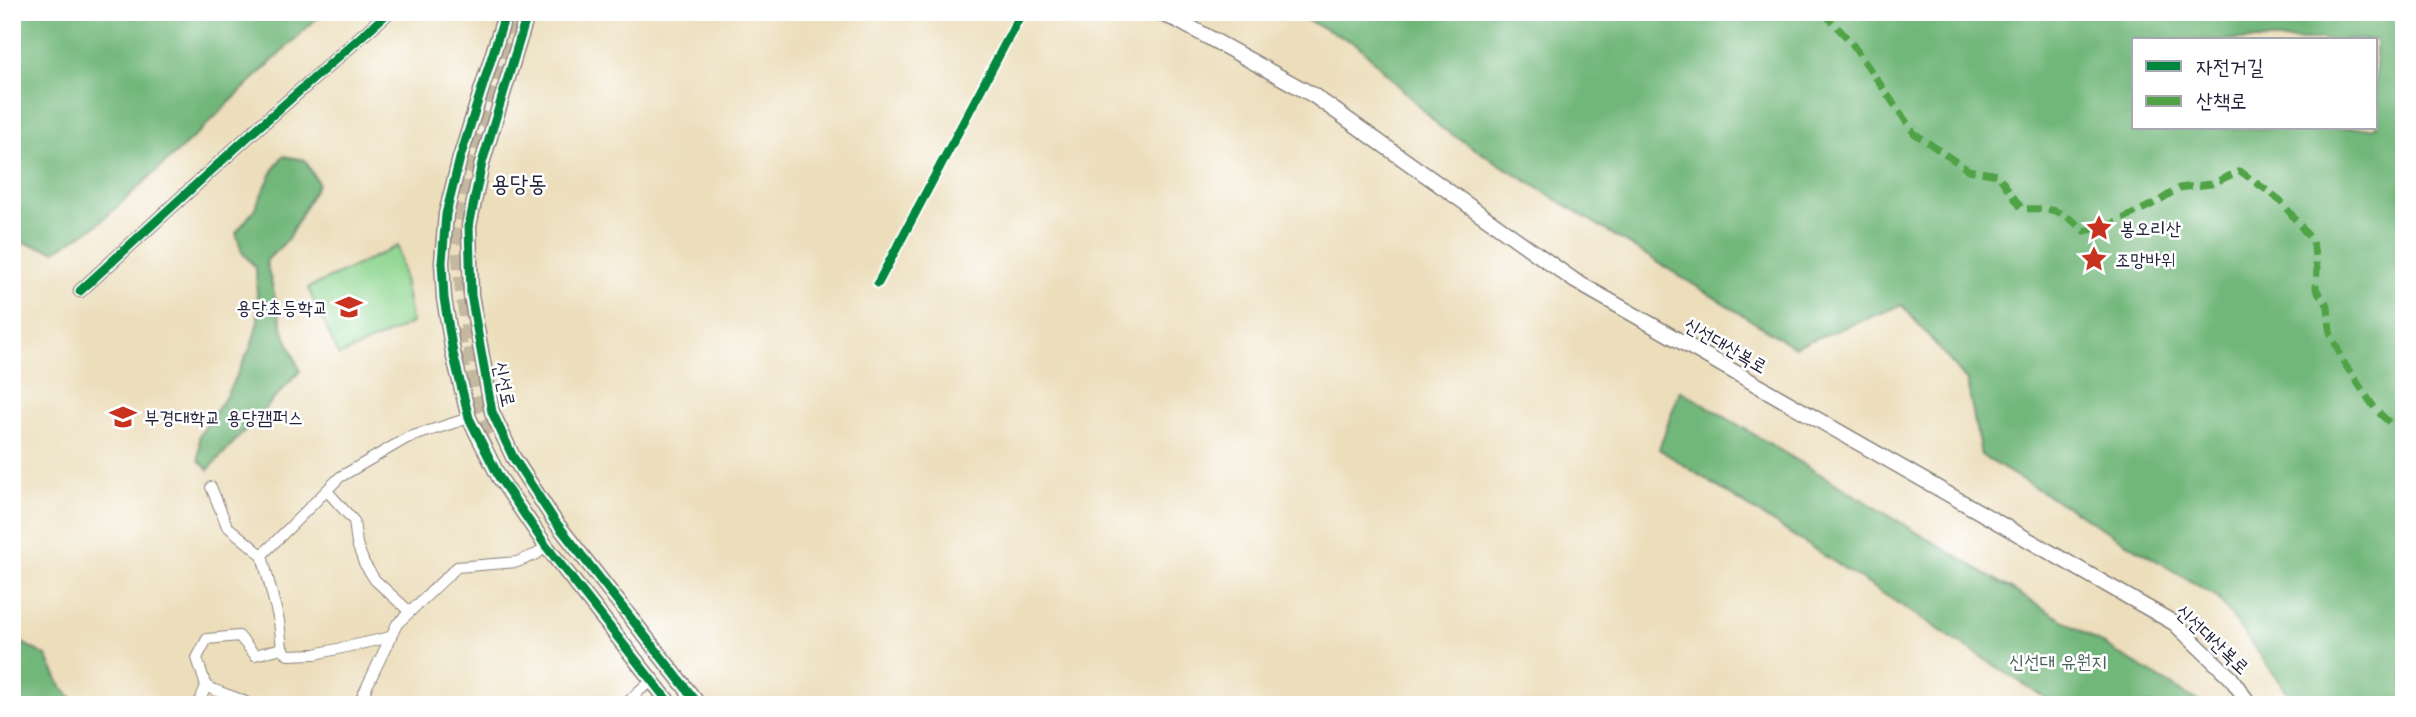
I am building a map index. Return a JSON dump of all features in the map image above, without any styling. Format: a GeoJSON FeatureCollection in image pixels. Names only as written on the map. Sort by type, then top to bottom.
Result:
{"type":"FeatureCollection","features":[{"type":"Feature","properties":{"kind":"main road"},"geometry":{"type":"LineString","coordinates":[[506,12],[460,158],[446,214],[442,262],[444,298],[453,353],[469,418],[486,454],[516,503],[671,705]]}},
{"type":"Feature","properties":{"kind":"main road","name":"신선로"},"geometry":{"type":"LineString","coordinates":[[528,12],[482,163],[469,226],[471,295],[492,412],[505,444],[554,520],[699,705]]}},
{"type":"Feature","properties":{"kind":"main road","name":"신선대산복로"},"geometry":{"type":"LineString","coordinates":[[1156,12],[1173,16],[1313,95],[1575,281],[2174,623],[2231,678],[2250,705]]}},
{"type":"Feature","properties":{"kind":"main road"},"geometry":{"type":"LineString","coordinates":[[486,454],[505,444]]}},
{"type":"Feature","properties":{"kind":"street"},"geometry":{"type":"LineString","coordinates":[[80,292],[252,133],[389,12]]}},
{"type":"Feature","properties":{"kind":"street"},"geometry":{"type":"LineString","coordinates":[[878,283],[1022,12]]}},
{"type":"Feature","properties":{"kind":"street"},"geometry":{"type":"LineString","coordinates":[[262,555],[340,477],[407,438],[469,418]]}},
{"type":"Feature","properties":{"kind":"street"},"geometry":{"type":"LineString","coordinates":[[211,487],[227,526],[262,555],[279,621],[282,648],[288,655],[315,654],[391,637]]}},
{"type":"Feature","properties":{"kind":"street"},"geometry":{"type":"LineString","coordinates":[[327,491],[354,521],[357,544],[364,563],[375,580],[410,612]]}},
{"type":"Feature","properties":{"kind":"street"},"geometry":{"type":"LineString","coordinates":[[358,705],[397,624],[457,567],[517,562],[537,554],[546,545]]}},
{"type":"Feature","properties":{"kind":"street"},"geometry":{"type":"LineString","coordinates":[[198,705],[206,686],[197,658],[207,639],[239,636],[255,655],[282,648]]}},
{"type":"Feature","properties":{"kind":"street"},"geometry":{"type":"LineString","coordinates":[[625,705],[653,681]]}},
{"type":"Feature","properties":{"kind":"street"},"geometry":{"type":"LineString","coordinates":[[206,686],[223,694],[239,697],[251,705]]}},
{"type":"Feature","properties":{"kind":"green space"},"geometry":{"type":"Polygon","coordinates":[[[12,12],[323,12],[198,133],[96,226],[55,251],[12,240],[12,12]]]}},
{"type":"Feature","properties":{"kind":"green space"},"geometry":{"type":"Polygon","coordinates":[[[1290,12],[2397,12],[2404,24],[2404,705],[2297,705],[2217,597],[1981,455],[1967,381],[1902,305],[1794,347],[1440,127],[1357,44],[1290,12]]]}},
{"type":"Feature","properties":{"kind":"green space"},"geometry":{"type":"Polygon","coordinates":[[[283,156],[305,160],[318,183],[288,239],[266,261],[283,330],[300,371],[208,470],[199,460],[199,436],[225,398],[251,347],[258,321],[256,268],[242,252],[236,233],[254,210],[283,156]]]}},
{"type":"Feature","properties":{"kind":"green space"},"geometry":{"type":"Polygon","coordinates":[[[398,246],[412,323],[339,356],[308,288],[398,246]]]}},
{"type":"Feature","properties":{"kind":"green space","name":"신선대 유원지"},"geometry":{"type":"Polygon","coordinates":[[[1680,390],[2204,705],[2056,705],[1659,449],[1680,390]]]}},
{"type":"Feature","properties":{"kind":"green space"},"geometry":{"type":"Polygon","coordinates":[[[12,634],[46,656],[61,686],[78,705],[12,705],[12,634]]]}},
{"type":"Feature","properties":{"kind":"tunnel"},"geometry":{"type":"LineString","coordinates":[[494,432],[480,403],[463,293],[459,246],[463,211],[515,12]]}},
{"type":"Feature","properties":{"kind":"tunnel"},"geometry":{"type":"LineString","coordinates":[[458,329],[464,380]]}},
{"type":"Feature","properties":{"kind":"marked path"},"geometry":{"type":"LineString","coordinates":[[1823,12],[1851,42],[1914,133],[1968,170],[1998,175],[2022,209],[2056,211],[2084,231],[2108,226],[2179,188],[2211,184],[2240,171],[2280,200],[2313,242],[2317,269],[2316,289],[2328,306],[2330,332],[2344,363],[2376,410],[2404,436]]}},
{"type":"Feature","properties":{"kind":"cycle path"},"geometry":{"type":"LineString","coordinates":[[80,291],[389,12]]}},
{"type":"Feature","properties":{"kind":"cycle path"},"geometry":{"type":"LineString","coordinates":[[506,12],[460,158],[446,214],[442,262],[444,298],[453,353],[469,418],[499,477],[546,546],[671,705]]}},
{"type":"Feature","properties":{"kind":"cycle path"},"geometry":{"type":"LineString","coordinates":[[528,12],[482,163],[469,226],[471,295],[492,412],[513,457],[554,520],[699,705]]}},
{"type":"Feature","properties":{"kind":"cycle path"},"geometry":{"type":"LineString","coordinates":[[878,283],[1022,12]]}},
{"type":"Feature","properties":{"kind":"place","name":"봉오리산"},"geometry":{"type":"Point","coordinates":[2099,228]}},
{"type":"Feature","properties":{"kind":"place","name":"조망바위"},"geometry":{"type":"Point","coordinates":[2094,259]}},
{"type":"Feature","properties":{"kind":"place","name":"용당초등학교"},"geometry":{"type":"Point","coordinates":[349,307]}},
{"type":"Feature","properties":{"kind":"place","name":"부경대학교 용당캠퍼스"},"geometry":{"type":"Point","coordinates":[123,417]}},
{"type":"Feature","properties":{"kind":"district","name":"용당동"},"geometry":{"type":"Point","coordinates":[519,183]}}]}
